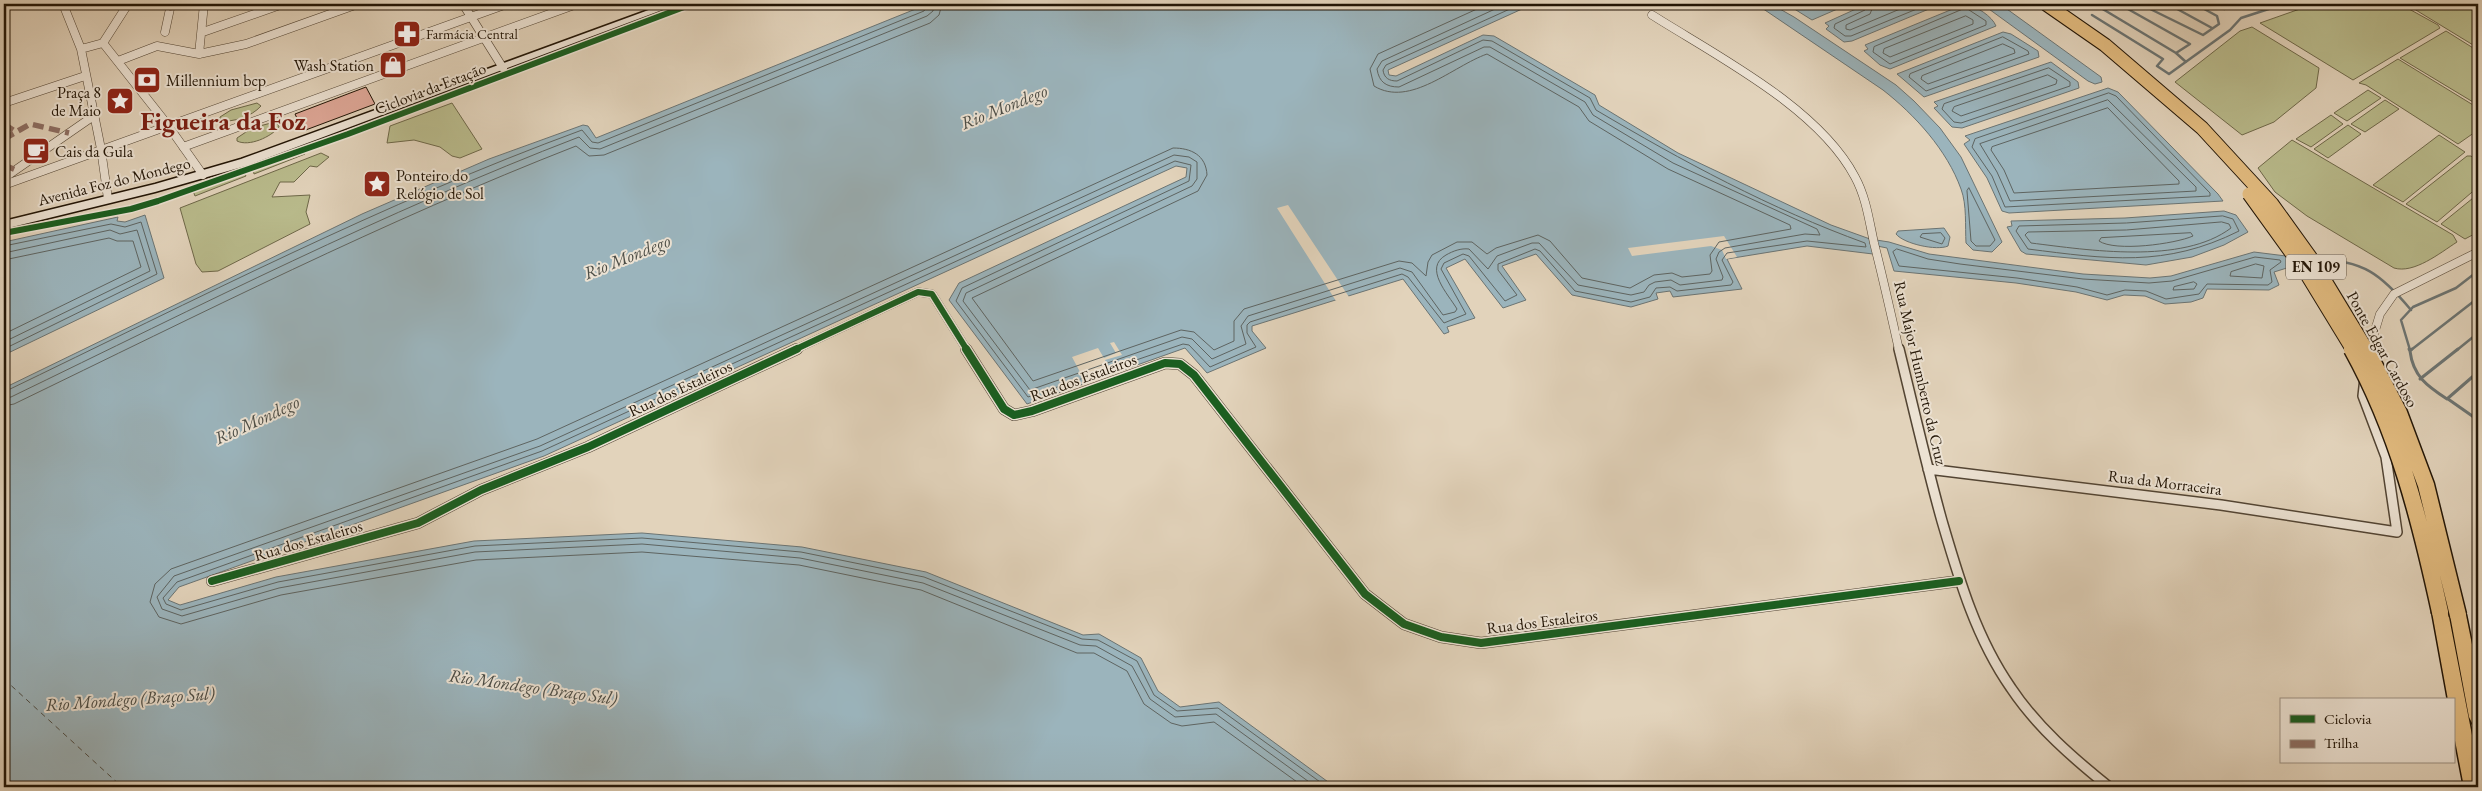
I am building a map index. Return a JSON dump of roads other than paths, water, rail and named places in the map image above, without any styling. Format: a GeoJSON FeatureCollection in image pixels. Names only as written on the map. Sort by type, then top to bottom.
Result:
{"type":"FeatureCollection","features":[{"type":"Feature","properties":{"kind":"main road","name":"Avenida Foz do Mondego"},"geometry":{"type":"LineString","coordinates":[[4,225],[203,175],[245,162],[672,4]]}},
{"type":"Feature","properties":{"kind":"main road","name":"Ponte Edgar Cardoso"},"geometry":{"type":"LineString","coordinates":[[2032,4],[2096,48],[2136,79],[2193,133],[2260,207],[2301,266],[2337,322],[2392,433],[2449,614]]}},
{"type":"Feature","properties":{"kind":"main road","name":"Ponte Edgar Cardoso"},"geometry":{"type":"LineString","coordinates":[[2046,4],[2105,45],[2202,128],[2272,204],[2313,261],[2365,346],[2399,413],[2426,485],[2449,614]]}},
{"type":"Feature","properties":{"kind":"main road","name":"EN 109"},"geometry":{"type":"LineString","coordinates":[[2449,614],[2478,718]]}},
{"type":"Feature","properties":{"kind":"main road","name":"EN 109"},"geometry":{"type":"LineString","coordinates":[[2449,614],[2468,765],[2473,787]]}},
{"type":"Feature","properties":{"kind":"main road"},"geometry":{"type":"LineString","coordinates":[[2466,787],[2468,765]]}},
{"type":"Feature","properties":{"kind":"street"},"geometry":{"type":"LineString","coordinates":[[63,4],[81,49],[85,76],[102,149],[108,199]]}},
{"type":"Feature","properties":{"kind":"street"},"geometry":{"type":"LineString","coordinates":[[81,49],[103,43],[128,4]]}},
{"type":"Feature","properties":{"kind":"street"},"geometry":{"type":"LineString","coordinates":[[165,32],[171,4]]}},
{"type":"Feature","properties":{"kind":"street"},"geometry":{"type":"LineString","coordinates":[[199,54],[203,32],[204,4]]}},
{"type":"Feature","properties":{"kind":"street"},"geometry":{"type":"LineString","coordinates":[[203,32],[283,4]]}},
{"type":"Feature","properties":{"kind":"street"},"geometry":{"type":"LineString","coordinates":[[118,61],[156,46],[174,51],[199,54],[246,44],[358,4]]}},
{"type":"Feature","properties":{"kind":"street"},"geometry":{"type":"LineString","coordinates":[[462,4],[502,68]]}},
{"type":"Feature","properties":{"kind":"street"},"geometry":{"type":"LineString","coordinates":[[4,184],[167,124],[507,4]]}},
{"type":"Feature","properties":{"kind":"street"},"geometry":{"type":"LineString","coordinates":[[183,147],[578,4]]}},
{"type":"Feature","properties":{"kind":"street","name":"Rua Major Humberto da Cruz"},"geometry":{"type":"LineString","coordinates":[[1652,15],[1807,116],[1835,144],[1857,179],[1869,212],[1872,233],[1928,469],[1959,581],[1986,646],[2007,681],[2044,729],[2070,756],[2109,787]]}},
{"type":"Feature","properties":{"kind":"street"},"geometry":{"type":"LineString","coordinates":[[103,43],[167,124],[203,175]]}},
{"type":"Feature","properties":{"kind":"street"},"geometry":{"type":"LineString","coordinates":[[4,103],[85,76]]}},
{"type":"Feature","properties":{"kind":"street"},"geometry":{"type":"LineString","coordinates":[[4,178],[95,115]]}},
{"type":"Feature","properties":{"kind":"street","name":"Rua da Morraceira"},"geometry":{"type":"LineString","coordinates":[[1928,469],[2143,493],[2300,515],[2397,532],[2386,457],[2363,396],[2371,339],[2384,304],[2394,294],[2478,252]]}},
{"type":"Feature","properties":{"kind":"street","name":"Rua dos Estaleiros"},"geometry":{"type":"LineString","coordinates":[[212,581],[418,522],[481,490],[588,447],[918,292],[932,294],[1004,409],[1014,415],[1032,411],[1165,363],[1180,364],[1194,375],[1277,484],[1365,594],[1404,624],[1441,637],[1481,643],[1959,581]]}},
{"type":"Feature","properties":{"kind":"water"},"geometry":{"type":"Polygon","coordinates":[[[928,4],[1533,4],[1388,70],[1389,75],[1396,76],[1483,35],[1494,36],[1595,95],[1599,105],[1678,153],[1831,225],[1870,239],[1889,242],[1929,254],[2083,274],[2150,278],[2171,276],[2254,252],[2286,256],[2290,267],[2274,272],[2279,285],[2269,290],[2207,289],[2203,298],[2191,302],[2165,304],[2145,296],[2124,295],[2107,300],[2076,292],[2016,283],[1894,271],[1887,248],[1872,245],[1873,254],[1807,246],[1727,259],[1742,289],[1673,297],[1670,291],[1656,293],[1658,299],[1631,307],[1572,295],[1536,254],[1502,266],[1526,300],[1503,308],[1465,259],[1446,268],[1475,318],[1447,327],[1449,332],[1444,334],[1403,279],[1252,326],[1252,331],[1266,348],[1207,373],[1185,348],[1027,404],[949,300],[959,283],[1186,177],[1187,168],[1176,166],[544,456],[179,587],[168,600],[180,605],[276,577],[474,541],[642,533],[802,547],[926,572],[1083,635],[1099,634],[1141,658],[1158,691],[1180,707],[1219,702],[1335,787],[4,787],[4,388],[362,214],[489,159],[583,125],[588,126],[596,138],[928,4]]]}},
{"type":"Feature","properties":{"kind":"water"},"geometry":{"type":"Polygon","coordinates":[[[1756,4],[1771,4],[1794,17],[1896,85],[1940,128],[1961,157],[2002,242],[1992,252],[1973,250],[1966,243],[1965,209],[1961,189],[1939,147],[1918,122],[1883,90],[1756,4]]]}},
{"type":"Feature","properties":{"kind":"water"},"geometry":{"type":"Polygon","coordinates":[[[1849,4],[1812,20],[1788,5],[1849,4]]]}},
{"type":"Feature","properties":{"kind":"water"},"geometry":{"type":"Polygon","coordinates":[[[1867,4],[1941,4],[1852,41],[1844,42],[1826,29],[1829,26],[1825,23],[1867,4]]]}},
{"type":"Feature","properties":{"kind":"water"},"geometry":{"type":"Polygon","coordinates":[[[1965,4],[1983,12],[1996,26],[1890,69],[1880,65],[1864,51],[1868,49],[1865,45],[1965,4]]]}},
{"type":"Feature","properties":{"kind":"water"},"geometry":{"type":"Polygon","coordinates":[[[1982,4],[2000,4],[2101,77],[2102,82],[2095,84],[2088,81],[1982,4]]]}},
{"type":"Feature","properties":{"kind":"water"},"geometry":{"type":"Polygon","coordinates":[[[2003,32],[2011,34],[2038,51],[2039,57],[1924,97],[1897,74],[2003,32]]]}},
{"type":"Feature","properties":{"kind":"water"},"geometry":{"type":"Polygon","coordinates":[[[2051,62],[2078,82],[2079,88],[1962,128],[1952,127],[1934,108],[1938,106],[1934,102],[2051,62]]]}},
{"type":"Feature","properties":{"kind":"water"},"geometry":{"type":"Polygon","coordinates":[[[2108,88],[2118,92],[2223,201],[2009,213],[2002,211],[1987,178],[1964,144],[1970,140],[1965,136],[2108,88]]]}},
{"type":"Feature","properties":{"kind":"water"},"geometry":{"type":"Polygon","coordinates":[[[2224,211],[2236,215],[2248,232],[2224,245],[2192,257],[2146,265],[2026,254],[2021,251],[2007,227],[2012,226],[2011,221],[2125,218],[2224,211]]]}},
{"type":"Feature","properties":{"kind":"water"},"geometry":{"type":"Polygon","coordinates":[[[145,215],[164,278],[4,355],[4,242],[118,217],[117,221],[125,222],[145,215]]]}},
{"type":"Feature","properties":{"kind":"water"},"geometry":{"type":"Polygon","coordinates":[[[1944,228],[1950,237],[1948,246],[1936,248],[1913,244],[1896,234],[1898,231],[1944,228]]]}},
{"type":"Feature","properties":{"kind":"waterway"},"geometry":{"type":"LineString","coordinates":[[2112,4],[2101,8],[2176,53]]}},
{"type":"Feature","properties":{"kind":"waterway"},"geometry":{"type":"LineString","coordinates":[[2119,4],[2190,44],[2176,53]]}},
{"type":"Feature","properties":{"kind":"waterway"},"geometry":{"type":"LineString","coordinates":[[2140,4],[2203,35],[2219,24],[2217,16],[2195,4]]}},
{"type":"Feature","properties":{"kind":"waterway"},"geometry":{"type":"LineString","coordinates":[[2168,4],[2212,28]]}},
{"type":"Feature","properties":{"kind":"waterway"},"geometry":{"type":"LineString","coordinates":[[2214,4],[2224,9],[2239,4]]}},
{"type":"Feature","properties":{"kind":"waterway"},"geometry":{"type":"LineString","coordinates":[[2186,62],[2230,30],[2241,18],[2284,4]]}},
{"type":"Feature","properties":{"kind":"waterway"},"geometry":{"type":"LineString","coordinates":[[2092,15],[2163,59],[2157,66],[2169,74],[2186,62]]}},
{"type":"Feature","properties":{"kind":"waterway"},"geometry":{"type":"LineString","coordinates":[[2176,53],[2186,62]]}},
{"type":"Feature","properties":{"kind":"waterway"},"geometry":{"type":"LineString","coordinates":[[2315,259],[2346,262],[2370,271],[2390,287],[2411,310]]}},
{"type":"Feature","properties":{"kind":"waterway"},"geometry":{"type":"LineString","coordinates":[[2411,310],[2456,288],[2478,271]]}},
{"type":"Feature","properties":{"kind":"waterway"},"geometry":{"type":"LineString","coordinates":[[2411,350],[2478,298]]}},
{"type":"Feature","properties":{"kind":"waterway"},"geometry":{"type":"LineString","coordinates":[[2410,350],[2401,320],[2411,310]]}},
{"type":"Feature","properties":{"kind":"waterway"},"geometry":{"type":"LineString","coordinates":[[2457,350],[2478,333]]}},
{"type":"Feature","properties":{"kind":"waterway"},"geometry":{"type":"LineString","coordinates":[[2421,378],[2458,349]]}},
{"type":"Feature","properties":{"kind":"waterway"},"geometry":{"type":"LineString","coordinates":[[2410,351],[2414,367],[2421,378]]}},
{"type":"Feature","properties":{"kind":"waterway"},"geometry":{"type":"LineString","coordinates":[[2421,378],[2433,390],[2447,399],[2478,372]]}},
{"type":"Feature","properties":{"kind":"waterway"},"geometry":{"type":"LineString","coordinates":[[2448,399],[2472,416]]}},
{"type":"Feature","properties":{"kind":"waterway"},"geometry":{"type":"LineString","coordinates":[[2472,416],[2478,410]]}},
{"type":"Feature","properties":{"kind":"waterway"},"geometry":{"type":"LineString","coordinates":[[2472,416],[2478,420]]}},
{"type":"Feature","properties":{"kind":"place","name":"Farmácia Central"},"geometry":{"type":"Point","coordinates":[407,34]}},
{"type":"Feature","properties":{"kind":"place","name":"Wash Station"},"geometry":{"type":"Point","coordinates":[393,65]}},
{"type":"Feature","properties":{"kind":"place","name":"Millennium bcp"},"geometry":{"type":"Point","coordinates":[147,80]}},
{"type":"Feature","properties":{"kind":"place","name":"Praça 8 de Maio"},"geometry":{"type":"Point","coordinates":[120,101]}},
{"type":"Feature","properties":{"kind":"place","name":"Cais da Gula"},"geometry":{"type":"Point","coordinates":[36,151]}},
{"type":"Feature","properties":{"kind":"place","name":"Ponteiro do Relógio de Sol"},"geometry":{"type":"Point","coordinates":[377,184]}},
{"type":"Feature","properties":{"kind":"district","name":"Figueira da Foz"},"geometry":{"type":"Point","coordinates":[223,121]}},
{"type":"Feature","properties":{"kind":"water label","name":"Rio Mondego"},"geometry":{"type":"Point","coordinates":[1004,107]}},
{"type":"Feature","properties":{"kind":"water label","name":"Rio Mondego"},"geometry":{"type":"Point","coordinates":[627,257]}},
{"type":"Feature","properties":{"kind":"water label","name":"Rio Mondego"},"geometry":{"type":"Point","coordinates":[257,420]}},
{"type":"Feature","properties":{"kind":"water label","name":"Rio Mondego (Braço Sul)"},"geometry":{"type":"Point","coordinates":[533,687]}},
{"type":"Feature","properties":{"kind":"water label","name":"Rio Mondego (Braço Sul)"},"geometry":{"type":"Point","coordinates":[130,699]}}]}
